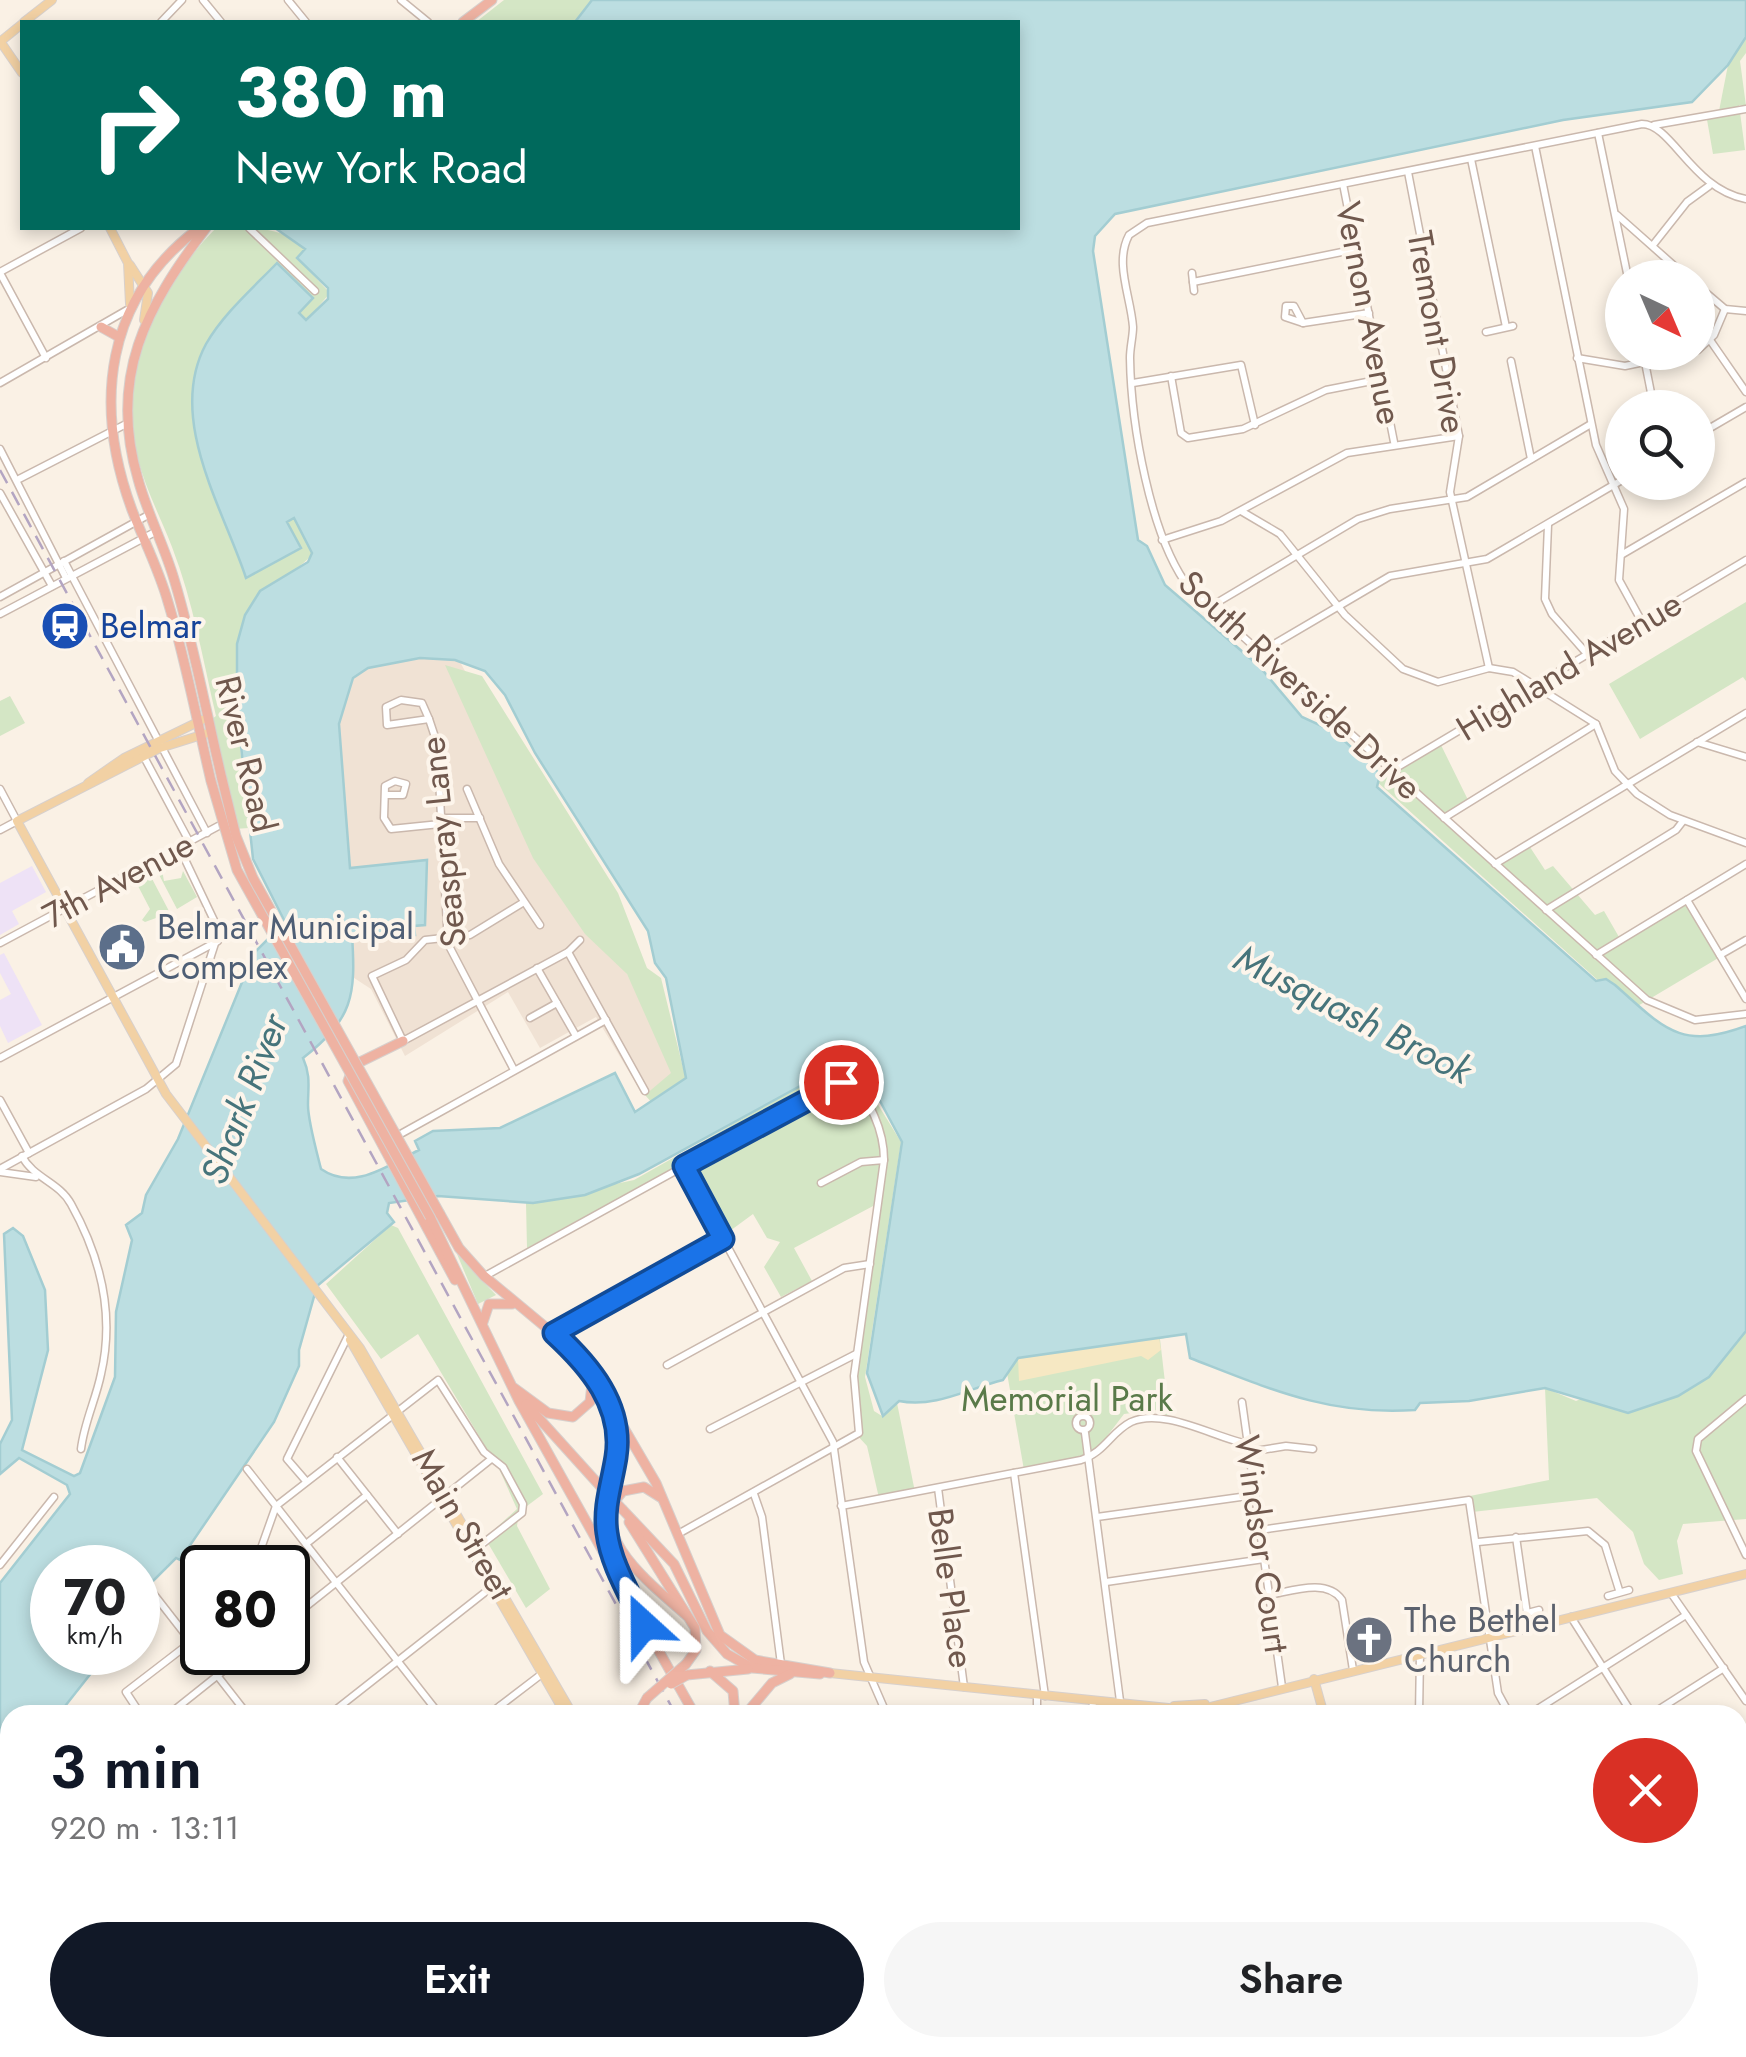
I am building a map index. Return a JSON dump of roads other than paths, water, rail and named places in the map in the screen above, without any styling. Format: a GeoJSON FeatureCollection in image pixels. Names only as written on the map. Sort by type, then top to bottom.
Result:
{"type":"FeatureCollection","features":[{"type":"Feature","properties":{"kind":"highway"},"geometry":{"type":"LineString","coordinates":[[466,20],[492,0]]}},
{"type":"Feature","properties":{"kind":"highway","name":"River Road"},"geometry":{"type":"LineString","coordinates":[[201,230],[145,284],[129,307],[112,366],[114,430],[137,522],[168,602],[196,722],[205,733]]}},
{"type":"Feature","properties":{"kind":"highway","name":"River Road"},"geometry":{"type":"LineString","coordinates":[[202,230],[144,320],[130,378],[128,424],[133,463],[185,616],[208,719],[205,733],[216,780],[236,836],[253,878],[397,1136],[430,1217]]}},
{"type":"Feature","properties":{"kind":"highway"},"geometry":{"type":"LineString","coordinates":[[102,327],[118,337]]}},
{"type":"Feature","properties":{"kind":"highway"},"geometry":{"type":"LineString","coordinates":[[216,780],[237,870],[430,1217],[495,1351]]}},
{"type":"Feature","properties":{"kind":"highway"},"geometry":{"type":"LineString","coordinates":[[402,1041],[366,1058],[348,1074],[351,1089],[383,1150],[430,1217],[484,1276],[554,1333],[593,1376],[662,1499],[720,1635],[746,1656],[830,1673]]}},
{"type":"Feature","properties":{"kind":"highway"},"geometry":{"type":"LineString","coordinates":[[430,1217],[512,1386],[687,1705]]}},
{"type":"Feature","properties":{"kind":"highway"},"geometry":{"type":"LineString","coordinates":[[483,1326],[489,1304],[503,1300],[520,1306]]}},
{"type":"Feature","properties":{"kind":"highway"},"geometry":{"type":"LineString","coordinates":[[512,1386],[548,1413],[573,1417],[590,1402],[593,1376]]}},
{"type":"Feature","properties":{"kind":"highway"},"geometry":{"type":"LineString","coordinates":[[512,1386],[541,1424],[674,1564],[712,1639],[726,1654],[752,1668]]}},
{"type":"Feature","properties":{"kind":"highway"},"geometry":{"type":"LineString","coordinates":[[614,1408],[617,1452],[605,1510],[606,1531],[610,1551],[644,1625]]}},
{"type":"Feature","properties":{"kind":"highway"},"geometry":{"type":"LineString","coordinates":[[662,1499],[644,1487],[628,1488],[614,1506],[613,1526],[633,1566],[688,1616]]}},
{"type":"Feature","properties":{"kind":"highway"},"geometry":{"type":"LineString","coordinates":[[623,1510],[698,1638],[686,1669],[644,1705]]}},
{"type":"Feature","properties":{"kind":"highway"},"geometry":{"type":"LineString","coordinates":[[686,1669],[830,1673]]}},
{"type":"Feature","properties":{"kind":"highway"},"geometry":{"type":"LineString","coordinates":[[708,1670],[733,1691],[734,1705]]}},
{"type":"Feature","properties":{"kind":"highway"},"geometry":{"type":"LineString","coordinates":[[753,1705],[772,1683],[794,1673]]}},
{"type":"Feature","properties":{"kind":"main road"},"geometry":{"type":"LineString","coordinates":[[27,20],[52,0]]}},
{"type":"Feature","properties":{"kind":"main road"},"geometry":{"type":"LineString","coordinates":[[20,25],[0,41],[20,70]]}},
{"type":"Feature","properties":{"kind":"main road"},"geometry":{"type":"LineString","coordinates":[[111,230],[128,263],[145,284],[149,300],[144,320]]}},
{"type":"Feature","properties":{"kind":"main road"},"geometry":{"type":"LineString","coordinates":[[128,263],[129,307]]}},
{"type":"Feature","properties":{"kind":"main road"},"geometry":{"type":"LineString","coordinates":[[17,820],[208,719]]}},
{"type":"Feature","properties":{"kind":"main road"},"geometry":{"type":"LineString","coordinates":[[88,783],[144,757],[159,744],[205,733]]}},
{"type":"Feature","properties":{"kind":"main road","name":"Main Street"},"geometry":{"type":"LineString","coordinates":[[17,820],[176,1111],[348,1336],[561,1705]]}},
{"type":"Feature","properties":{"kind":"main road","name":"Main Street"},"geometry":{"type":"LineString","coordinates":[[444,1499],[478,1548],[495,1585]]}},
{"type":"Feature","properties":{"kind":"main road"},"geometry":{"type":"LineString","coordinates":[[1203,1705],[1746,1574]]}},
{"type":"Feature","properties":{"kind":"main road","name":"Main Street"},"geometry":{"type":"LineString","coordinates":[[544,1672],[567,1705]]}},
{"type":"Feature","properties":{"kind":"main road"},"geometry":{"type":"LineString","coordinates":[[830,1673],[1120,1705]]}},
{"type":"Feature","properties":{"kind":"main road"},"geometry":{"type":"LineString","coordinates":[[1314,1680],[1321,1705]]}},
{"type":"Feature","properties":{"kind":"main road"},"geometry":{"type":"LineString","coordinates":[[1094,1701],[1136,1705]]}},
{"type":"Feature","properties":{"kind":"main road"},"geometry":{"type":"LineString","coordinates":[[1210,1705],[1219,1702]]}},
{"type":"Feature","properties":{"kind":"street"},"geometry":{"type":"LineString","coordinates":[[163,20],[182,0]]}},
{"type":"Feature","properties":{"kind":"street"},"geometry":{"type":"LineString","coordinates":[[204,0],[220,20]]}},
{"type":"Feature","properties":{"kind":"street"},"geometry":{"type":"LineString","coordinates":[[288,0],[304,20]]}},
{"type":"Feature","properties":{"kind":"street"},"geometry":{"type":"LineString","coordinates":[[401,0],[426,20]]}},
{"type":"Feature","properties":{"kind":"street","name":"South Riverside Drive"},"geometry":{"type":"LineString","coordinates":[[1746,108],[1598,133],[1147,223],[1134,230],[1124,246],[1122,261],[1132,323],[1132,383],[1162,540],[1177,572],[1208,608],[1647,1000],[1674,1015],[1714,1021],[1746,1014]]}},
{"type":"Feature","properties":{"kind":"street"},"geometry":{"type":"LineString","coordinates":[[1654,125],[1708,186],[1746,199]]}},
{"type":"Feature","properties":{"kind":"street"},"geometry":{"type":"LineString","coordinates":[[1598,133],[1625,260]]}},
{"type":"Feature","properties":{"kind":"street"},"geometry":{"type":"LineString","coordinates":[[1535,146],[1591,424],[1605,468]]}},
{"type":"Feature","properties":{"kind":"street"},"geometry":{"type":"LineString","coordinates":[[1471,159],[1509,327],[1486,332]]}},
{"type":"Feature","properties":{"kind":"street","name":"Tremont Drive"},"geometry":{"type":"LineString","coordinates":[[1408,172],[1459,436],[1450,474],[1452,501],[1489,668]]}},
{"type":"Feature","properties":{"kind":"street","name":"Vernon Avenue"},"geometry":{"type":"LineString","coordinates":[[1343,184],[1394,442]]}},
{"type":"Feature","properties":{"kind":"street"},"geometry":{"type":"LineString","coordinates":[[1653,246],[1687,202],[1708,186]]}},
{"type":"Feature","properties":{"kind":"street"},"geometry":{"type":"LineString","coordinates":[[1616,214],[1668,260]]}},
{"type":"Feature","properties":{"kind":"street"},"geometry":{"type":"LineString","coordinates":[[46,358],[0,273],[77,230]]}},
{"type":"Feature","properties":{"kind":"street"},"geometry":{"type":"LineString","coordinates":[[251,230],[316,291]]}},
{"type":"Feature","properties":{"kind":"street"},"geometry":{"type":"LineString","coordinates":[[1193,282],[1357,249]]}},
{"type":"Feature","properties":{"kind":"street"},"geometry":{"type":"LineString","coordinates":[[1715,300],[1725,309],[1746,311]]}},
{"type":"Feature","properties":{"kind":"street"},"geometry":{"type":"LineString","coordinates":[[0,384],[102,327],[129,307]]}},
{"type":"Feature","properties":{"kind":"street"},"geometry":{"type":"LineString","coordinates":[[1715,330],[1725,309]]}},
{"type":"Feature","properties":{"kind":"street"},"geometry":{"type":"LineString","coordinates":[[1303,323],[1369,313]]}},
{"type":"Feature","properties":{"kind":"street"},"geometry":{"type":"LineString","coordinates":[[1715,347],[1746,392]]}},
{"type":"Feature","properties":{"kind":"street"},"geometry":{"type":"LineString","coordinates":[[1577,358],[1605,363]]}},
{"type":"Feature","properties":{"kind":"street"},"geometry":{"type":"LineString","coordinates":[[1511,360],[1531,459]]}},
{"type":"Feature","properties":{"kind":"street"},"geometry":{"type":"LineString","coordinates":[[1132,383],[1241,365],[1255,425]]}},
{"type":"Feature","properties":{"kind":"street"},"geometry":{"type":"LineString","coordinates":[[1171,376],[1184,438],[1255,425],[1326,390],[1382,378]]}},
{"type":"Feature","properties":{"kind":"street"},"geometry":{"type":"LineString","coordinates":[[1715,425],[1746,406]]}},
{"type":"Feature","properties":{"kind":"street"},"geometry":{"type":"LineString","coordinates":[[19,479],[128,424]]}},
{"type":"Feature","properties":{"kind":"street"},"geometry":{"type":"LineString","coordinates":[[1208,608],[1372,513],[1467,497],[1591,424]]}},
{"type":"Feature","properties":{"kind":"street"},"geometry":{"type":"LineString","coordinates":[[1162,540],[1242,511],[1330,460],[1394,442],[1459,436]]}},
{"type":"Feature","properties":{"kind":"street"},"geometry":{"type":"LineString","coordinates":[[0,449],[206,833]]}},
{"type":"Feature","properties":{"kind":"street"},"geometry":{"type":"LineString","coordinates":[[1620,555],[1746,482]]}},
{"type":"Feature","properties":{"kind":"street"},"geometry":{"type":"LineString","coordinates":[[1259,653],[1390,576],[1494,556],[1605,490]]}},
{"type":"Feature","properties":{"kind":"street"},"geometry":{"type":"LineString","coordinates":[[0,493],[52,586]]}},
{"type":"Feature","properties":{"kind":"street"},"geometry":{"type":"LineString","coordinates":[[1619,500],[1625,517],[1619,580],[1642,622]]}},
{"type":"Feature","properties":{"kind":"street"},"geometry":{"type":"LineString","coordinates":[[1242,511],[1272,527],[1337,606],[1384,654],[1418,677],[1443,682],[1489,668],[1510,671],[1596,724],[1610,762],[1626,784],[1684,821],[1746,843]]}},
{"type":"Feature","properties":{"kind":"street"},"geometry":{"type":"LineString","coordinates":[[13,608],[2,595],[150,514]]}},
{"type":"Feature","properties":{"kind":"street"},"geometry":{"type":"LineString","coordinates":[[1548,525],[1545,598],[1552,614],[1588,655]]}},
{"type":"Feature","properties":{"kind":"street"},"geometry":{"type":"LineString","coordinates":[[0,614],[157,531]]}},
{"type":"Feature","properties":{"kind":"street"},"geometry":{"type":"LineString","coordinates":[[85,550],[92,563]]}},
{"type":"Feature","properties":{"kind":"street","name":"Highland Avenue"},"geometry":{"type":"LineString","coordinates":[[1391,771],[1746,560]]}},
{"type":"Feature","properties":{"kind":"street"},"geometry":{"type":"LineString","coordinates":[[400,700],[418,700],[429,719],[387,725],[386,707],[400,700]]}},
{"type":"Feature","properties":{"kind":"street"},"geometry":{"type":"LineString","coordinates":[[1495,864],[1746,713]]}},
{"type":"Feature","properties":{"kind":"street","name":"Seaspray Lane"},"geometry":{"type":"LineString","coordinates":[[429,719],[437,743],[447,938],[514,1070]]}},
{"type":"Feature","properties":{"kind":"street"},"geometry":{"type":"LineString","coordinates":[[1444,818],[1596,724]]}},
{"type":"Feature","properties":{"kind":"street"},"geometry":{"type":"LineString","coordinates":[[1697,742],[1746,756]]}},
{"type":"Feature","properties":{"kind":"street"},"geometry":{"type":"LineString","coordinates":[[144,757],[190,841]]}},
{"type":"Feature","properties":{"kind":"street","name":"Main Street"},"geometry":{"type":"LineString","coordinates":[[0,789],[17,820]]}},
{"type":"Feature","properties":{"kind":"street"},"geometry":{"type":"LineString","coordinates":[[467,789],[500,864],[540,924]]}},
{"type":"Feature","properties":{"kind":"street"},"geometry":{"type":"LineString","coordinates":[[385,796],[384,818],[390,830],[481,818]]}},
{"type":"Feature","properties":{"kind":"street","name":"7th Avenue"},"geometry":{"type":"LineString","coordinates":[[0,943],[236,816]]}},
{"type":"Feature","properties":{"kind":"street"},"geometry":{"type":"LineString","coordinates":[[0,830],[17,820]]}},
{"type":"Feature","properties":{"kind":"street"},"geometry":{"type":"LineString","coordinates":[[1546,910],[1676,830],[1684,821]]}},
{"type":"Feature","properties":{"kind":"street"},"geometry":{"type":"LineString","coordinates":[[0,1170],[159,1081],[178,1063],[218,941],[218,923],[179,847]]}},
{"type":"Feature","properties":{"kind":"street"},"geometry":{"type":"LineString","coordinates":[[1596,955],[1746,864]]}},
{"type":"Feature","properties":{"kind":"street"},"geometry":{"type":"LineString","coordinates":[[1686,900],[1746,999]]}},
{"type":"Feature","properties":{"kind":"street"},"geometry":{"type":"LineString","coordinates":[[524,902],[474,933],[425,940],[406,960],[372,976],[402,1041],[568,952],[580,940]]}},
{"type":"Feature","properties":{"kind":"street"},"geometry":{"type":"LineString","coordinates":[[1720,955],[1746,940]]}},
{"type":"Feature","properties":{"kind":"street"},"geometry":{"type":"LineString","coordinates":[[0,1058],[218,941]]}},
{"type":"Feature","properties":{"kind":"street"},"geometry":{"type":"LineString","coordinates":[[568,952],[645,1091]]}},
{"type":"Feature","properties":{"kind":"street"},"geometry":{"type":"LineString","coordinates":[[537,968],[576,1036]]}},
{"type":"Feature","properties":{"kind":"street"},"geometry":{"type":"LineString","coordinates":[[530,1018],[557,1002]]}},
{"type":"Feature","properties":{"kind":"street"},"geometry":{"type":"LineString","coordinates":[[397,1136],[606,1020]]}},
{"type":"Feature","properties":{"kind":"street"},"geometry":{"type":"LineString","coordinates":[[484,1276],[833,1084],[850,1084],[880,1128],[884,1160],[854,1376],[861,1427],[857,1437],[834,1446],[678,1534]]}},
{"type":"Feature","properties":{"kind":"street"},"geometry":{"type":"LineString","coordinates":[[0,1100],[29,1169],[67,1197],[81,1222],[103,1288],[104,1361],[81,1449]]}},
{"type":"Feature","properties":{"kind":"street"},"geometry":{"type":"LineString","coordinates":[[821,1183],[861,1162],[884,1160]]}},
{"type":"Feature","properties":{"kind":"street"},"geometry":{"type":"LineString","coordinates":[[684,1166],[834,1446],[868,1677],[880,1705]]}},
{"type":"Feature","properties":{"kind":"street"},"geometry":{"type":"LineString","coordinates":[[0,1170],[42,1178]]}},
{"type":"Feature","properties":{"kind":"street"},"geometry":{"type":"LineString","coordinates":[[554,1333],[723,1239]]}},
{"type":"Feature","properties":{"kind":"street"},"geometry":{"type":"LineString","coordinates":[[667,1365],[844,1268],[870,1264]]}},
{"type":"Feature","properties":{"kind":"street"},"geometry":{"type":"LineString","coordinates":[[306,1481],[287,1459],[348,1336]]}},
{"type":"Feature","properties":{"kind":"street"},"geometry":{"type":"LineString","coordinates":[[710,1429],[856,1354]]}},
{"type":"Feature","properties":{"kind":"street"},"geometry":{"type":"LineString","coordinates":[[262,1545],[276,1506],[394,1412],[440,1381],[490,1460],[502,1467],[523,1511],[478,1548]]}},
{"type":"Feature","properties":{"kind":"street"},"geometry":{"type":"LineString","coordinates":[[1744,1400],[1698,1439],[1696,1450],[1746,1555]]}},
{"type":"Feature","properties":{"kind":"street","name":"Windsor Court"},"geometry":{"type":"LineString","coordinates":[[1242,1402],[1282,1687]]}},
{"type":"Feature","properties":{"kind":"street"},"geometry":{"type":"LineString","coordinates":[[842,1506],[1090,1457],[1106,1448],[1124,1426],[1144,1418],[1248,1448],[1313,1448]]}},
{"type":"Feature","properties":{"kind":"street"},"geometry":{"type":"LineString","coordinates":[[1085,1433],[1120,1701]]}},
{"type":"Feature","properties":{"kind":"street"},"geometry":{"type":"LineString","coordinates":[[337,1457],[398,1534]]}},
{"type":"Feature","properties":{"kind":"street"},"geometry":{"type":"LineString","coordinates":[[310,1604],[490,1460]]}},
{"type":"Feature","properties":{"kind":"street"},"geometry":{"type":"LineString","coordinates":[[247,1469],[432,1705]]}},
{"type":"Feature","properties":{"kind":"street"},"geometry":{"type":"LineString","coordinates":[[1014,1473],[1040,1705]]}},
{"type":"Feature","properties":{"kind":"street","name":"Belle Place"},"geometry":{"type":"LineString","coordinates":[[938,1488],[964,1688]]}},
{"type":"Feature","properties":{"kind":"street"},"geometry":{"type":"LineString","coordinates":[[754,1494],[762,1518],[780,1664]]}},
{"type":"Feature","properties":{"kind":"street"},"geometry":{"type":"LineString","coordinates":[[306,1544],[368,1495]]}},
{"type":"Feature","properties":{"kind":"street"},"geometry":{"type":"LineString","coordinates":[[1097,1517],[1255,1495]]}},
{"type":"Feature","properties":{"kind":"street"},"geometry":{"type":"LineString","coordinates":[[0,1565],[54,1497]]}},
{"type":"Feature","properties":{"kind":"street"},"geometry":{"type":"LineString","coordinates":[[1260,1530],[1472,1502],[1498,1693],[1505,1705]]}},
{"type":"Feature","properties":{"kind":"street"},"geometry":{"type":"LineString","coordinates":[[1478,1542],[1588,1531],[1603,1541],[1619,1590]]}},
{"type":"Feature","properties":{"kind":"street"},"geometry":{"type":"LineString","coordinates":[[1516,1537],[1528,1614]]}},
{"type":"Feature","properties":{"kind":"street"},"geometry":{"type":"LineString","coordinates":[[1609,1558],[1618,1556]]}},
{"type":"Feature","properties":{"kind":"street"},"geometry":{"type":"LineString","coordinates":[[1106,1582],[1264,1559]]}},
{"type":"Feature","properties":{"kind":"street"},"geometry":{"type":"LineString","coordinates":[[342,1705],[495,1585]]}},
{"type":"Feature","properties":{"kind":"street"},"geometry":{"type":"LineString","coordinates":[[1269,1595],[1322,1587],[1335,1591],[1342,1600],[1353,1670]]}},
{"type":"Feature","properties":{"kind":"street"},"geometry":{"type":"LineString","coordinates":[[1608,1596],[1629,1590]]}},
{"type":"Feature","properties":{"kind":"street"},"geometry":{"type":"LineString","coordinates":[[1671,1592],[1746,1701]]}},
{"type":"Feature","properties":{"kind":"street"},"geometry":{"type":"LineString","coordinates":[[160,1602],[180,1629]]}},
{"type":"Feature","properties":{"kind":"street"},"geometry":{"type":"LineString","coordinates":[[1516,1616],[1539,1610]]}},
{"type":"Feature","properties":{"kind":"street"},"geometry":{"type":"LineString","coordinates":[[1544,1705],[1686,1615]]}},
{"type":"Feature","properties":{"kind":"street"},"geometry":{"type":"LineString","coordinates":[[1571,1617],[1627,1705]]}},
{"type":"Feature","properties":{"kind":"street"},"geometry":{"type":"LineString","coordinates":[[134,1705],[126,1692],[180,1650]]}},
{"type":"Feature","properties":{"kind":"street"},"geometry":{"type":"LineString","coordinates":[[1419,1705],[1420,1654]]}},
{"type":"Feature","properties":{"kind":"street"},"geometry":{"type":"LineString","coordinates":[[1666,1705],[1724,1668]]}},
{"type":"Feature","properties":{"kind":"street"},"geometry":{"type":"LineString","coordinates":[[501,1705],[544,1672]]}},
{"type":"Feature","properties":{"kind":"street"},"geometry":{"type":"LineString","coordinates":[[180,1705],[217,1675],[240,1705]]}},
{"type":"Feature","properties":{"kind":"street"},"geometry":{"type":"LineString","coordinates":[[1093,1705],[1094,1701]]}},
{"type":"Feature","properties":{"kind":"water"},"geometry":{"type":"Polygon","coordinates":[[[592,0],[1746,0],[1746,37],[1728,65],[1692,102],[1563,120],[1115,214],[1095,236],[1093,251],[1138,540],[1147,546],[1165,585],[1259,666],[1302,717],[1335,732],[1380,774],[1377,787],[1596,981],[1606,979],[1673,1031],[1704,1036],[1746,1026],[1746,1331],[1709,1377],[1678,1396],[1628,1413],[1545,1388],[1469,1401],[1420,1403],[1415,1410],[1384,1411],[1327,1404],[1274,1390],[1190,1358],[1186,1334],[1018,1358],[1003,1380],[939,1400],[899,1401],[883,1416],[867,1373],[902,1142],[866,1075],[852,1065],[837,1066],[639,1174],[585,1195],[533,1203],[438,1196],[389,1203],[387,1213],[394,1222],[317,1286],[299,1350],[299,1366],[274,1422],[190,1545],[180,1545],[180,1560],[176,1558],[160,1574],[160,1545],[30,1545],[30,1675],[90,1675],[66,1705],[0,1705],[0,1583],[70,1494],[67,1485],[19,1458],[0,1474],[0,1444],[12,1420],[4,1234],[13,1228],[23,1236],[45,1290],[48,1350],[22,1450],[74,1476],[80,1473],[115,1377],[116,1312],[132,1240],[126,1225],[142,1213],[146,1195],[178,1139],[254,953],[285,922],[253,859],[237,708],[237,644],[245,615],[260,591],[308,562],[312,553],[294,518],[287,522],[301,548],[246,578],[202,462],[192,402],[195,372],[206,344],[230,312],[277,263],[313,298],[299,313],[306,320],[328,299],[328,288],[297,258],[305,249],[278,230],[1020,230],[1020,20],[577,20],[592,0]],[[420,658],[368,668],[353,678],[339,724],[350,868],[427,860],[425,925],[414,926],[415,935],[352,935],[353,974],[348,1005],[332,1031],[303,1058],[308,1076],[309,1120],[321,1169],[333,1175],[358,1177],[383,1169],[419,1150],[415,1141],[433,1131],[500,1128],[615,1073],[635,1112],[686,1078],[666,978],[655,963],[648,931],[535,753],[505,695],[485,671],[455,660],[420,658]]]}},
{"type":"Feature","properties":{"kind":"railway"},"geometry":{"type":"LineString","coordinates":[[0,470],[671,1705]]}},
{"type":"Feature","properties":{"kind":"place","name":"Belmar"},"geometry":{"type":"Point","coordinates":[65,626]}},
{"type":"Feature","properties":{"kind":"place","name":"Belmar Municipal Complex"},"geometry":{"type":"Point","coordinates":[122,947]}},
{"type":"Feature","properties":{"kind":"place","name":"The Bethel Church"},"geometry":{"type":"Point","coordinates":[1369,1640]}},
{"type":"Feature","properties":{"kind":"water label","name":"Musquash Brook"},"geometry":{"type":"Point","coordinates":[1353,1014]}},
{"type":"Feature","properties":{"kind":"water label","name":"Shark River"},"geometry":{"type":"Point","coordinates":[244,1099]}},
{"type":"Feature","properties":{"kind":"park label","name":"Memorial Park"},"geometry":{"type":"Point","coordinates":[1067,1399]}}]}
